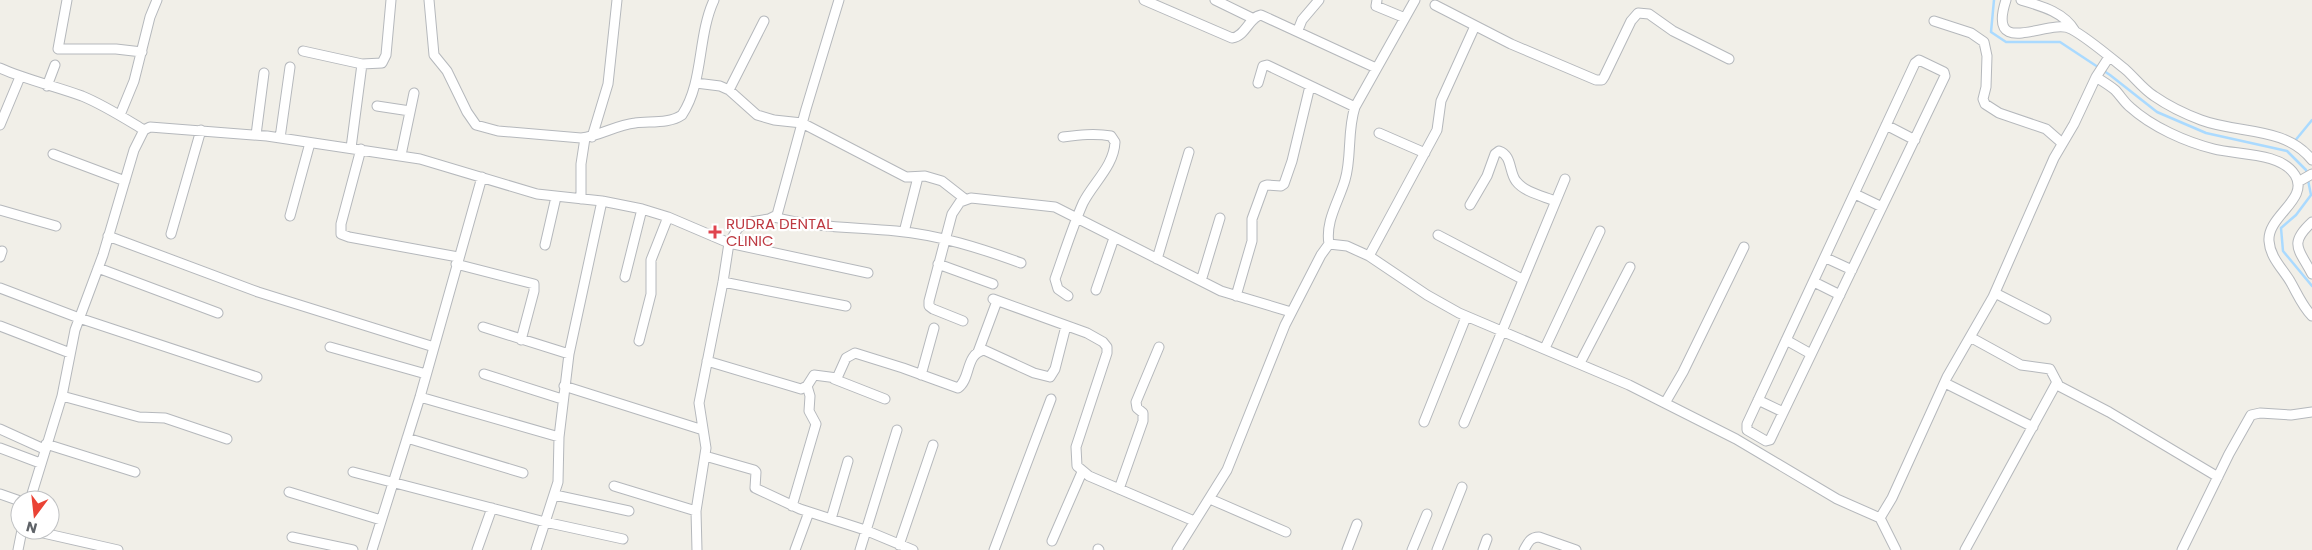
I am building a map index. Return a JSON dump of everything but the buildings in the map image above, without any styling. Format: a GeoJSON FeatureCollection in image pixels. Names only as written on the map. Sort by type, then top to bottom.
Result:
{"type":"FeatureCollection","features":[{"type":"Feature","properties":{"kind":"street"},"geometry":{"type":"LineString","coordinates":[[67,0],[58,49],[116,49],[142,52]]}},
{"type":"Feature","properties":{"kind":"street"},"geometry":{"type":"LineString","coordinates":[[120,115],[134,81],[150,17],[157,0]]}},
{"type":"Feature","properties":{"kind":"street"},"geometry":{"type":"LineString","coordinates":[[303,51],[362,64],[377,64],[385,60],[391,0]]}},
{"type":"Feature","properties":{"kind":"street"},"geometry":{"type":"LineString","coordinates":[[429,0],[434,55],[447,71],[467,112],[476,125],[498,131],[588,137],[623,125],[678,118],[685,110],[696,83],[702,35],[714,0]]}},
{"type":"Feature","properties":{"kind":"street"},"geometry":{"type":"LineString","coordinates":[[581,199],[581,164],[588,137],[608,84],[617,0]]}},
{"type":"Feature","properties":{"kind":"street"},"geometry":{"type":"LineString","coordinates":[[774,217],[782,202],[802,124],[839,0]]}},
{"type":"Feature","properties":{"kind":"street"},"geometry":{"type":"LineString","coordinates":[[1144,0],[1232,38],[1241,34],[1254,18],[1261,15],[1298,30],[1376,68]]}},
{"type":"Feature","properties":{"kind":"street"},"geometry":{"type":"LineString","coordinates":[[1215,0],[1254,18]]}},
{"type":"Feature","properties":{"kind":"street"},"geometry":{"type":"LineString","coordinates":[[1298,30],[1302,20],[1319,0]]}},
{"type":"Feature","properties":{"kind":"street"},"geometry":{"type":"LineString","coordinates":[[1377,0],[1376,6],[1405,18]]}},
{"type":"Feature","properties":{"kind":"street"},"geometry":{"type":"LineString","coordinates":[[1177,550],[1194,521],[1220,484],[1232,459],[1291,312],[1321,255],[1329,244],[1330,219],[1346,175],[1350,124],[1355,107],[1415,0]]}},
{"type":"Feature","properties":{"kind":"street"},"geometry":{"type":"LineString","coordinates":[[2006,0],[2002,18],[2004,27],[2011,32],[2026,34],[2060,26],[2072,29],[2155,97],[2188,114],[2212,123],[2272,135],[2295,144],[2312,160]]}},
{"type":"Feature","properties":{"kind":"street"},"geometry":{"type":"LineString","coordinates":[[2021,0],[2053,12],[2067,20],[2077,34]]}},
{"type":"Feature","properties":{"kind":"street"},"geometry":{"type":"LineString","coordinates":[[1434,5],[1512,44],[1596,80],[1602,80],[1604,77],[1631,20],[1640,12],[1653,16],[1673,31],[1729,59]]}},
{"type":"Feature","properties":{"kind":"street"},"geometry":{"type":"LineString","coordinates":[[729,90],[764,21]]}},
{"type":"Feature","properties":{"kind":"street"},"geometry":{"type":"LineString","coordinates":[[1934,21],[1970,33],[1984,42],[1987,56],[1986,88],[1983,99],[1985,104],[1999,113],[2046,129],[2062,143]]}},
{"type":"Feature","properties":{"kind":"street"},"geometry":{"type":"LineString","coordinates":[[1369,256],[1439,127],[1441,101],[1475,26]]}},
{"type":"Feature","properties":{"kind":"street"},"geometry":{"type":"LineString","coordinates":[[1880,518],[1892,498],[1945,383],[1995,293],[2054,158],[2078,117],[2096,75],[2108,58]]}},
{"type":"Feature","properties":{"kind":"street"},"geometry":{"type":"LineString","coordinates":[[1917,61],[1921,61],[1944,72],[1945,76],[1840,295],[1770,440],[1766,441],[1747,430],[1746,426],[1826,258],[1886,125],[1917,61]]}},
{"type":"Feature","properties":{"kind":"street"},"geometry":{"type":"LineString","coordinates":[[351,148],[362,64]]}},
{"type":"Feature","properties":{"kind":"street"},"geometry":{"type":"LineString","coordinates":[[47,86],[55,65]]}},
{"type":"Feature","properties":{"kind":"street"},"geometry":{"type":"LineString","coordinates":[[1258,82],[1263,66],[1268,65],[1355,107]]}},
{"type":"Feature","properties":{"kind":"street"},"geometry":{"type":"LineString","coordinates":[[280,138],[290,67]]}},
{"type":"Feature","properties":{"kind":"street"},"geometry":{"type":"LineString","coordinates":[[0,68],[20,77],[81,96],[120,115],[144,130]]}},
{"type":"Feature","properties":{"kind":"street"},"geometry":{"type":"LineString","coordinates":[[256,135],[264,72]]}},
{"type":"Feature","properties":{"kind":"street"},"geometry":{"type":"LineString","coordinates":[[2096,75],[2115,90],[2129,107],[2164,129],[2207,147],[2252,155],[2281,163],[2290,169],[2300,181]]}},
{"type":"Feature","properties":{"kind":"street"},"geometry":{"type":"LineString","coordinates":[[0,125],[20,77]]}},
{"type":"Feature","properties":{"kind":"street"},"geometry":{"type":"LineString","coordinates":[[696,83],[720,86],[729,90],[757,115],[774,120],[802,124],[906,177],[924,176],[942,181],[965,199],[1046,205],[1064,211],[1202,281],[1236,296],[1291,312]]}},
{"type":"Feature","properties":{"kind":"street"},"geometry":{"type":"LineString","coordinates":[[1236,296],[1252,241],[1252,219],[1264,186],[1267,184],[1281,186],[1285,181],[1292,161],[1310,86]]}},
{"type":"Feature","properties":{"kind":"street"},"geometry":{"type":"LineString","coordinates":[[401,155],[414,93]]}},
{"type":"Feature","properties":{"kind":"street"},"geometry":{"type":"LineString","coordinates":[[377,106],[410,111]]}},
{"type":"Feature","properties":{"kind":"street"},"geometry":{"type":"LineString","coordinates":[[1886,125],[1914,140]]}},
{"type":"Feature","properties":{"kind":"street"},"geometry":{"type":"LineString","coordinates":[[33,490],[62,396],[79,318],[98,268],[134,150],[144,130],[157,126],[256,135],[401,155],[441,164],[519,189],[556,197],[602,201],[642,209],[668,217],[729,243],[868,273]]}},
{"type":"Feature","properties":{"kind":"street"},"geometry":{"type":"LineString","coordinates":[[171,234],[202,130]]}},
{"type":"Feature","properties":{"kind":"street"},"geometry":{"type":"LineString","coordinates":[[1379,133],[1425,153]]}},
{"type":"Feature","properties":{"kind":"street"},"geometry":{"type":"LineString","coordinates":[[1064,138],[1082,135],[1106,135],[1114,138],[1115,142],[1109,163],[1090,191],[1077,218],[1055,279],[1058,290],[1068,296]]}},
{"type":"Feature","properties":{"kind":"street"},"geometry":{"type":"LineString","coordinates":[[290,216],[310,143]]}},
{"type":"Feature","properties":{"kind":"street"},"geometry":{"type":"LineString","coordinates":[[361,149],[341,224],[341,234],[457,261],[534,284],[534,291],[521,340]]}},
{"type":"Feature","properties":{"kind":"street"},"geometry":{"type":"LineString","coordinates":[[1470,205],[1487,176],[1495,154],[1499,151],[1507,157],[1513,177],[1518,183],[1555,201]]}},
{"type":"Feature","properties":{"kind":"street"},"geometry":{"type":"LineString","coordinates":[[1157,259],[1189,152]]}},
{"type":"Feature","properties":{"kind":"street"},"geometry":{"type":"LineString","coordinates":[[53,154],[125,181]]}},
{"type":"Feature","properties":{"kind":"street"},"geometry":{"type":"LineString","coordinates":[[2312,174],[2300,181],[2295,196],[2272,224],[2269,242],[2275,261],[2312,316]]}},
{"type":"Feature","properties":{"kind":"street"},"geometry":{"type":"LineString","coordinates":[[372,550],[420,397],[482,177]]}},
{"type":"Feature","properties":{"kind":"street"},"geometry":{"type":"LineString","coordinates":[[904,232],[918,177]]}},
{"type":"Feature","properties":{"kind":"street"},"geometry":{"type":"LineString","coordinates":[[1464,423],[1500,331],[1565,179]]}},
{"type":"Feature","properties":{"kind":"street"},"geometry":{"type":"LineString","coordinates":[[1855,194],[1882,207]]}},
{"type":"Feature","properties":{"kind":"street"},"geometry":{"type":"LineString","coordinates":[[544,245],[556,197]]}},
{"type":"Feature","properties":{"kind":"street"},"geometry":{"type":"LineString","coordinates":[[962,321],[930,306],[928,301],[952,214],[960,202],[965,199]]}},
{"type":"Feature","properties":{"kind":"street"},"geometry":{"type":"LineString","coordinates":[[536,550],[555,495],[560,468],[559,437],[562,399],[569,354],[602,201]]}},
{"type":"Feature","properties":{"kind":"street"},"geometry":{"type":"LineString","coordinates":[[625,277],[642,209]]}},
{"type":"Feature","properties":{"kind":"street"},"geometry":{"type":"LineString","coordinates":[[0,210],[56,226]]}},
{"type":"Feature","properties":{"kind":"street"},"geometry":{"type":"LineString","coordinates":[[639,341],[651,294],[652,260],[668,217]]}},
{"type":"Feature","properties":{"kind":"street"},"geometry":{"type":"LineString","coordinates":[[698,550],[696,511],[706,456],[699,403],[729,243],[738,228],[745,223],[774,217],[809,225],[904,232],[944,239],[1021,263]]}},
{"type":"Feature","properties":{"kind":"street"},"geometry":{"type":"LineString","coordinates":[[1202,281],[1220,218]]}},
{"type":"Feature","properties":{"kind":"street"},"geometry":{"type":"LineString","coordinates":[[2310,226],[2298,237],[2298,245],[2312,274]]}},
{"type":"Feature","properties":{"kind":"street"},"geometry":{"type":"LineString","coordinates":[[1545,348],[1600,231]]}},
{"type":"Feature","properties":{"kind":"street"},"geometry":{"type":"LineString","coordinates":[[1438,235],[1522,279]]}},
{"type":"Feature","properties":{"kind":"street"},"geometry":{"type":"LineString","coordinates":[[108,236],[258,292],[434,346]]}},
{"type":"Feature","properties":{"kind":"street"},"geometry":{"type":"LineString","coordinates":[[1096,290],[1114,238]]}},
{"type":"Feature","properties":{"kind":"street"},"geometry":{"type":"LineString","coordinates":[[1329,244],[1347,246],[1369,256],[1426,295],[1466,317],[1580,363],[1665,403],[1750,447],[1838,499],[1880,518],[1896,550]]}},
{"type":"Feature","properties":{"kind":"street"},"geometry":{"type":"LineString","coordinates":[[1665,403],[1683,372],[1744,247]]}},
{"type":"Feature","properties":{"kind":"street"},"geometry":{"type":"LineString","coordinates":[[1826,258],[1852,270]]}},
{"type":"Feature","properties":{"kind":"street"},"geometry":{"type":"LineString","coordinates":[[938,264],[992,284]]}},
{"type":"Feature","properties":{"kind":"street"},"geometry":{"type":"LineString","coordinates":[[1580,363],[1630,267]]}},
{"type":"Feature","properties":{"kind":"street"},"geometry":{"type":"LineString","coordinates":[[98,268],[218,313]]}},
{"type":"Feature","properties":{"kind":"street"},"geometry":{"type":"LineString","coordinates":[[723,282],[846,306]]}},
{"type":"Feature","properties":{"kind":"street"},"geometry":{"type":"LineString","coordinates":[[1814,282],[1840,295]]}},
{"type":"Feature","properties":{"kind":"street"},"geometry":{"type":"LineString","coordinates":[[0,288],[79,318],[257,377]]}},
{"type":"Feature","properties":{"kind":"street"},"geometry":{"type":"LineString","coordinates":[[1995,293],[2046,319]]}},
{"type":"Feature","properties":{"kind":"street"},"geometry":{"type":"LineString","coordinates":[[834,379],[839,376],[848,355],[855,353],[958,388],[963,382],[974,356],[978,352],[995,300],[1096,337],[1107,347],[1107,353],[1076,447],[1077,466],[1082,472],[1194,521]]}},
{"type":"Feature","properties":{"kind":"street"},"geometry":{"type":"LineString","coordinates":[[1424,422],[1466,317]]}},
{"type":"Feature","properties":{"kind":"street"},"geometry":{"type":"LineString","coordinates":[[0,326],[70,353]]}},
{"type":"Feature","properties":{"kind":"street"},"geometry":{"type":"LineString","coordinates":[[978,352],[984,350],[994,353],[1034,373],[1050,377],[1055,369],[1066,326]]}},
{"type":"Feature","properties":{"kind":"street"},"geometry":{"type":"LineString","coordinates":[[483,327],[569,354]]}},
{"type":"Feature","properties":{"kind":"street"},"geometry":{"type":"LineString","coordinates":[[921,375],[934,328]]}},
{"type":"Feature","properties":{"kind":"street"},"geometry":{"type":"LineString","coordinates":[[1970,337],[2022,365],[2050,369],[2059,386],[2117,417],[2218,477]]}},
{"type":"Feature","properties":{"kind":"street"},"geometry":{"type":"LineString","coordinates":[[1786,340],[1811,354]]}},
{"type":"Feature","properties":{"kind":"street"},"geometry":{"type":"LineString","coordinates":[[330,347],[426,374]]}},
{"type":"Feature","properties":{"kind":"street"},"geometry":{"type":"LineString","coordinates":[[1119,488],[1144,417],[1136,402],[1159,347]]}},
{"type":"Feature","properties":{"kind":"street"},"geometry":{"type":"LineString","coordinates":[[707,361],[801,389],[807,386],[814,375],[834,379],[885,400]]}},
{"type":"Feature","properties":{"kind":"street"},"geometry":{"type":"LineString","coordinates":[[484,374],[562,399]]}},
{"type":"Feature","properties":{"kind":"street"},"geometry":{"type":"LineString","coordinates":[[1965,550],[2057,382]]}},
{"type":"Feature","properties":{"kind":"street"},"geometry":{"type":"LineString","coordinates":[[1945,383],[2033,427]]}},
{"type":"Feature","properties":{"kind":"street"},"geometry":{"type":"LineString","coordinates":[[564,386],[704,430]]}},
{"type":"Feature","properties":{"kind":"street"},"geometry":{"type":"LineString","coordinates":[[792,506],[816,424],[809,411],[810,396],[807,386]]}},
{"type":"Feature","properties":{"kind":"street"},"geometry":{"type":"LineString","coordinates":[[62,396],[133,416],[165,418],[227,439]]}},
{"type":"Feature","properties":{"kind":"street"},"geometry":{"type":"LineString","coordinates":[[420,397],[559,437]]}},
{"type":"Feature","properties":{"kind":"street"},"geometry":{"type":"LineString","coordinates":[[994,550],[1051,398]]}},
{"type":"Feature","properties":{"kind":"street"},"geometry":{"type":"LineString","coordinates":[[1758,400],[1783,412]]}},
{"type":"Feature","properties":{"kind":"street"},"geometry":{"type":"LineString","coordinates":[[2182,550],[2251,415],[2260,412],[2291,415],[2312,412]]}},
{"type":"Feature","properties":{"kind":"street"},"geometry":{"type":"LineString","coordinates":[[0,429],[45,446],[135,472]]}},
{"type":"Feature","properties":{"kind":"street"},"geometry":{"type":"LineString","coordinates":[[860,550],[897,430]]}},
{"type":"Feature","properties":{"kind":"street"},"geometry":{"type":"LineString","coordinates":[[1750,447],[1756,435]]}},
{"type":"Feature","properties":{"kind":"street"},"geometry":{"type":"LineString","coordinates":[[407,438],[523,473]]}},
{"type":"Feature","properties":{"kind":"street"},"geometry":{"type":"LineString","coordinates":[[899,545],[933,445]]}},
{"type":"Feature","properties":{"kind":"street"},"geometry":{"type":"LineString","coordinates":[[0,448],[40,463]]}},
{"type":"Feature","properties":{"kind":"street"},"geometry":{"type":"LineString","coordinates":[[706,456],[754,470],[756,472],[755,488],[792,506],[865,530],[913,550]]}},
{"type":"Feature","properties":{"kind":"street"},"geometry":{"type":"LineString","coordinates":[[830,519],[848,461]]}},
{"type":"Feature","properties":{"kind":"street"},"geometry":{"type":"LineString","coordinates":[[353,472],[545,522],[623,539]]}},
{"type":"Feature","properties":{"kind":"street"},"geometry":{"type":"LineString","coordinates":[[1052,541],[1082,472]]}},
{"type":"Feature","properties":{"kind":"street"},"geometry":{"type":"LineString","coordinates":[[614,486],[696,511]]}},
{"type":"Feature","properties":{"kind":"street"},"geometry":{"type":"LineString","coordinates":[[1437,550],[1462,487]]}},
{"type":"Feature","properties":{"kind":"street"},"geometry":{"type":"LineString","coordinates":[[289,492],[381,520]]}},
{"type":"Feature","properties":{"kind":"street"},"geometry":{"type":"LineString","coordinates":[[555,495],[629,511]]}},
{"type":"Feature","properties":{"kind":"street"},"geometry":{"type":"LineString","coordinates":[[1210,499],[1286,532]]}},
{"type":"Feature","properties":{"kind":"street"},"geometry":{"type":"LineString","coordinates":[[477,550],[492,508]]}},
{"type":"Feature","properties":{"kind":"street"},"geometry":{"type":"LineString","coordinates":[[795,550],[809,512]]}},
{"type":"Feature","properties":{"kind":"street"},"geometry":{"type":"LineString","coordinates":[[1412,550],[1427,514]]}},
{"type":"Feature","properties":{"kind":"street"},"geometry":{"type":"LineString","coordinates":[[1347,550],[1357,524]]}},
{"type":"Feature","properties":{"kind":"street"},"geometry":{"type":"LineString","coordinates":[[60,537],[118,550]]}},
{"type":"Feature","properties":{"kind":"street"},"geometry":{"type":"LineString","coordinates":[[292,537],[353,550]]}},
{"type":"Feature","properties":{"kind":"street"},"geometry":{"type":"LineString","coordinates":[[1524,550],[1533,537],[1539,537],[1576,550]]}},
{"type":"Feature","properties":{"kind":"street"},"geometry":{"type":"LineString","coordinates":[[1483,550],[1487,538]]}},
{"type":"Feature","properties":{"kind":"waterway"},"geometry":{"type":"LineString","coordinates":[[1994,0],[1991,32],[2006,42],[2060,42],[2110,75],[2157,112],[2206,133],[2287,151],[2306,170],[2311,195],[2296,215],[2281,228],[2283,251],[2312,286]]}},
{"type":"Feature","properties":{"kind":"waterway"},"geometry":{"type":"LineString","coordinates":[[2294,142],[2312,120]]}},
{"type":"Feature","properties":{"kind":"place","name":"RUDRA DENTAL CLINIC"},"geometry":{"type":"Point","coordinates":[715,232]}}]}
